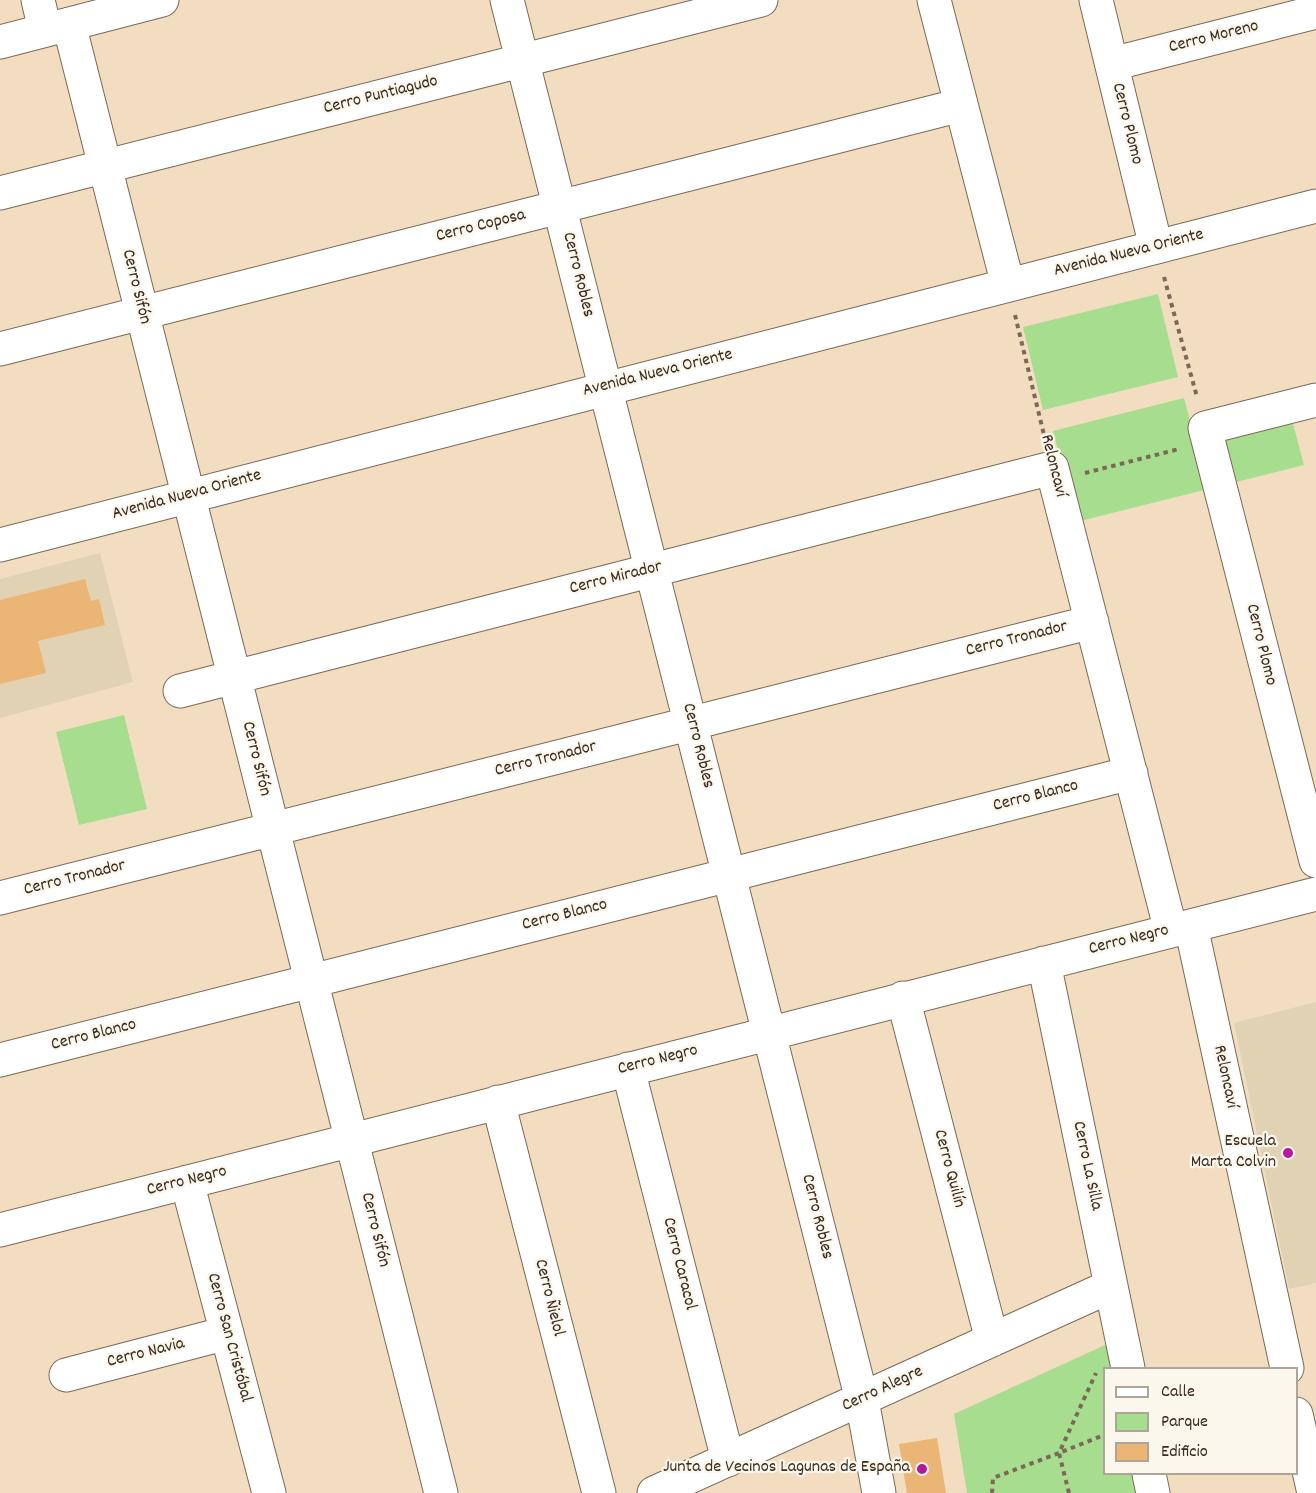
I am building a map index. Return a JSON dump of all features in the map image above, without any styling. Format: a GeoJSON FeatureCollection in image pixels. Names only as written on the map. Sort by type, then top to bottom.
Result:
{"type":"FeatureCollection","features":[{"type":"Feature","properties":{"kind":"street"},"geometry":{"type":"LineString","coordinates":[[0,42],[51,18],[162,0]]}},
{"type":"Feature","properties":{"kind":"street","name":"Cerro Robles"},"geometry":{"type":"LineString","coordinates":[[507,0],[862,1400],[879,1493]]}},
{"type":"Feature","properties":{"kind":"street","name":"Cerro Puntiagudo"},"geometry":{"type":"LineString","coordinates":[[0,193],[761,0]]}},
{"type":"Feature","properties":{"kind":"street"},"geometry":{"type":"LineString","coordinates":[[934,0],[1008,285]]}},
{"type":"Feature","properties":{"kind":"street","name":"Cerro Plomo"},"geometry":{"type":"LineString","coordinates":[[1096,0],[1156,247]]}},
{"type":"Feature","properties":{"kind":"street","name":"Cerro Moreno"},"geometry":{"type":"LineString","coordinates":[[1112,64],[1316,12]]}},
{"type":"Feature","properties":{"kind":"street","name":"Cerro Sifón"},"geometry":{"type":"LineString","coordinates":[[51,18],[104,166],[441,1493]]}},
{"type":"Feature","properties":{"kind":"street","name":"Cerro Coposa"},"geometry":{"type":"LineString","coordinates":[[0,349],[961,105]]}},
{"type":"Feature","properties":{"kind":"street","name":"Avenida Nueva Oriente"},"geometry":{"type":"LineString","coordinates":[[0,545],[605,387],[1316,206]]}},
{"type":"Feature","properties":{"kind":"street"},"geometry":{"type":"LineString","coordinates":[[1207,435],[1316,400]]}},
{"type":"Feature","properties":{"kind":"street","name":"Cerro Plomo"},"geometry":{"type":"LineString","coordinates":[[1207,435],[1316,861]]}},
{"type":"Feature","properties":{"kind":"street","name":"Cerro Mirador"},"geometry":{"type":"LineString","coordinates":[[180,691],[652,570],[1053,474]]}},
{"type":"Feature","properties":{"kind":"street","name":"Reloncaví"},"geometry":{"type":"LineString","coordinates":[[1053,474],[1131,773],[1181,928],[1287,1367]]}},
{"type":"Feature","properties":{"kind":"street","name":"Cerro Tronador"},"geometry":{"type":"LineString","coordinates":[[0,898],[1092,621]]}},
{"type":"Feature","properties":{"kind":"street","name":"Cerro Blanco"},"geometry":{"type":"LineString","coordinates":[[0,1060],[1131,773]]}},
{"type":"Feature","properties":{"kind":"street","name":"Cerro Negro"},"geometry":{"type":"LineString","coordinates":[[1,1227],[187,1182],[1316,894]]}},
{"type":"Feature","properties":{"kind":"street","name":"Cerro La Silla"},"geometry":{"type":"LineString","coordinates":[[1044,963],[1125,1353]]}},
{"type":"Feature","properties":{"kind":"street","name":"Cerro Quilín"},"geometry":{"type":"LineString","coordinates":[[903,998],[992,1340]]}},
{"type":"Feature","properties":{"kind":"street","name":"Cerro Caracol"},"geometry":{"type":"LineString","coordinates":[[628,1069],[728,1460]]}},
{"type":"Feature","properties":{"kind":"street","name":"Cerro Ñielol"},"geometry":{"type":"LineString","coordinates":[[498,1102],[599,1493]]}},
{"type":"Feature","properties":{"kind":"street","name":"Cerro San Cristóbal"},"geometry":{"type":"LineString","coordinates":[[187,1182],[227,1334],[260,1491]]}},
{"type":"Feature","properties":{"kind":"street","name":"Cerro Alegre"},"geometry":{"type":"LineString","coordinates":[[654,1493],[1111,1287]]}},
{"type":"Feature","properties":{"kind":"street","name":"Cerro Navia"},"geometry":{"type":"LineString","coordinates":[[66,1375],[227,1334]]}},
{"type":"Feature","properties":{"kind":"street"},"geometry":{"type":"LineString","coordinates":[[1298,1423],[1314,1493]]}},
{"type":"Feature","properties":{"kind":"street"},"geometry":{"type":"LineString","coordinates":[[1149,1475],[1153,1493]]}},
{"type":"Feature","properties":{"kind":"path"},"geometry":{"type":"LineString","coordinates":[[1053,474],[1207,435],[1156,247]]}},
{"type":"Feature","properties":{"kind":"path","name":"Reloncaví"},"geometry":{"type":"LineString","coordinates":[[1008,285],[1053,474]]}},
{"type":"Feature","properties":{"kind":"path"},"geometry":{"type":"LineString","coordinates":[[1069,1493],[1059,1453],[1099,1367],[1125,1353]]}},
{"type":"Feature","properties":{"kind":"path"},"geometry":{"type":"LineString","coordinates":[[992,1493],[993,1478],[1103,1435]]}},
{"type":"Feature","properties":{"kind":"shaded area"},"geometry":{"type":"Polygon","coordinates":[[[100,553],[133,682],[0,718],[0,579],[100,553]]]}},
{"type":"Feature","properties":{"kind":"shaded area","name":"Escuela Marta Colvin"},"geometry":{"type":"Polygon","coordinates":[[[1316,1002],[1316,1283],[1289,1289],[1234,1023],[1316,1002]]]}},
{"type":"Feature","properties":{"kind":"green space"},"geometry":{"type":"Polygon","coordinates":[[[1158,294],[1178,377],[1043,410],[1023,327],[1158,294]]]}},
{"type":"Feature","properties":{"kind":"green space"},"geometry":{"type":"Polygon","coordinates":[[[1184,398],[1195,439],[1291,416],[1304,465],[1076,522],[1053,431],[1184,398]]]}},
{"type":"Feature","properties":{"kind":"green space"},"geometry":{"type":"Polygon","coordinates":[[[124,715],[147,809],[79,825],[56,732],[124,715]]]}},
{"type":"Feature","properties":{"kind":"green space"},"geometry":{"type":"Polygon","coordinates":[[[1116,1340],[1119,1367],[1103,1367],[1103,1475],[1134,1475],[1136,1493],[967,1493],[954,1414],[1116,1340]]]}},
{"type":"Feature","properties":{"kind":"building"},"geometry":{"type":"Polygon","coordinates":[[[85,579],[91,601],[99,599],[105,625],[38,641],[46,673],[0,684],[0,600],[85,579]]]}},
{"type":"Feature","properties":{"kind":"building","name":"Junta de Vecinos Lagunas de España"},"geometry":{"type":"Polygon","coordinates":[[[937,1438],[946,1493],[907,1493],[899,1444],[937,1438]]]}},
{"type":"Feature","properties":{"kind":"place","name":"Escuela Marta Colvin"},"geometry":{"type":"Point","coordinates":[1288,1153]}},
{"type":"Feature","properties":{"kind":"place","name":"Junta de Vecinos Lagunas de España"},"geometry":{"type":"Point","coordinates":[922,1469]}}]}
